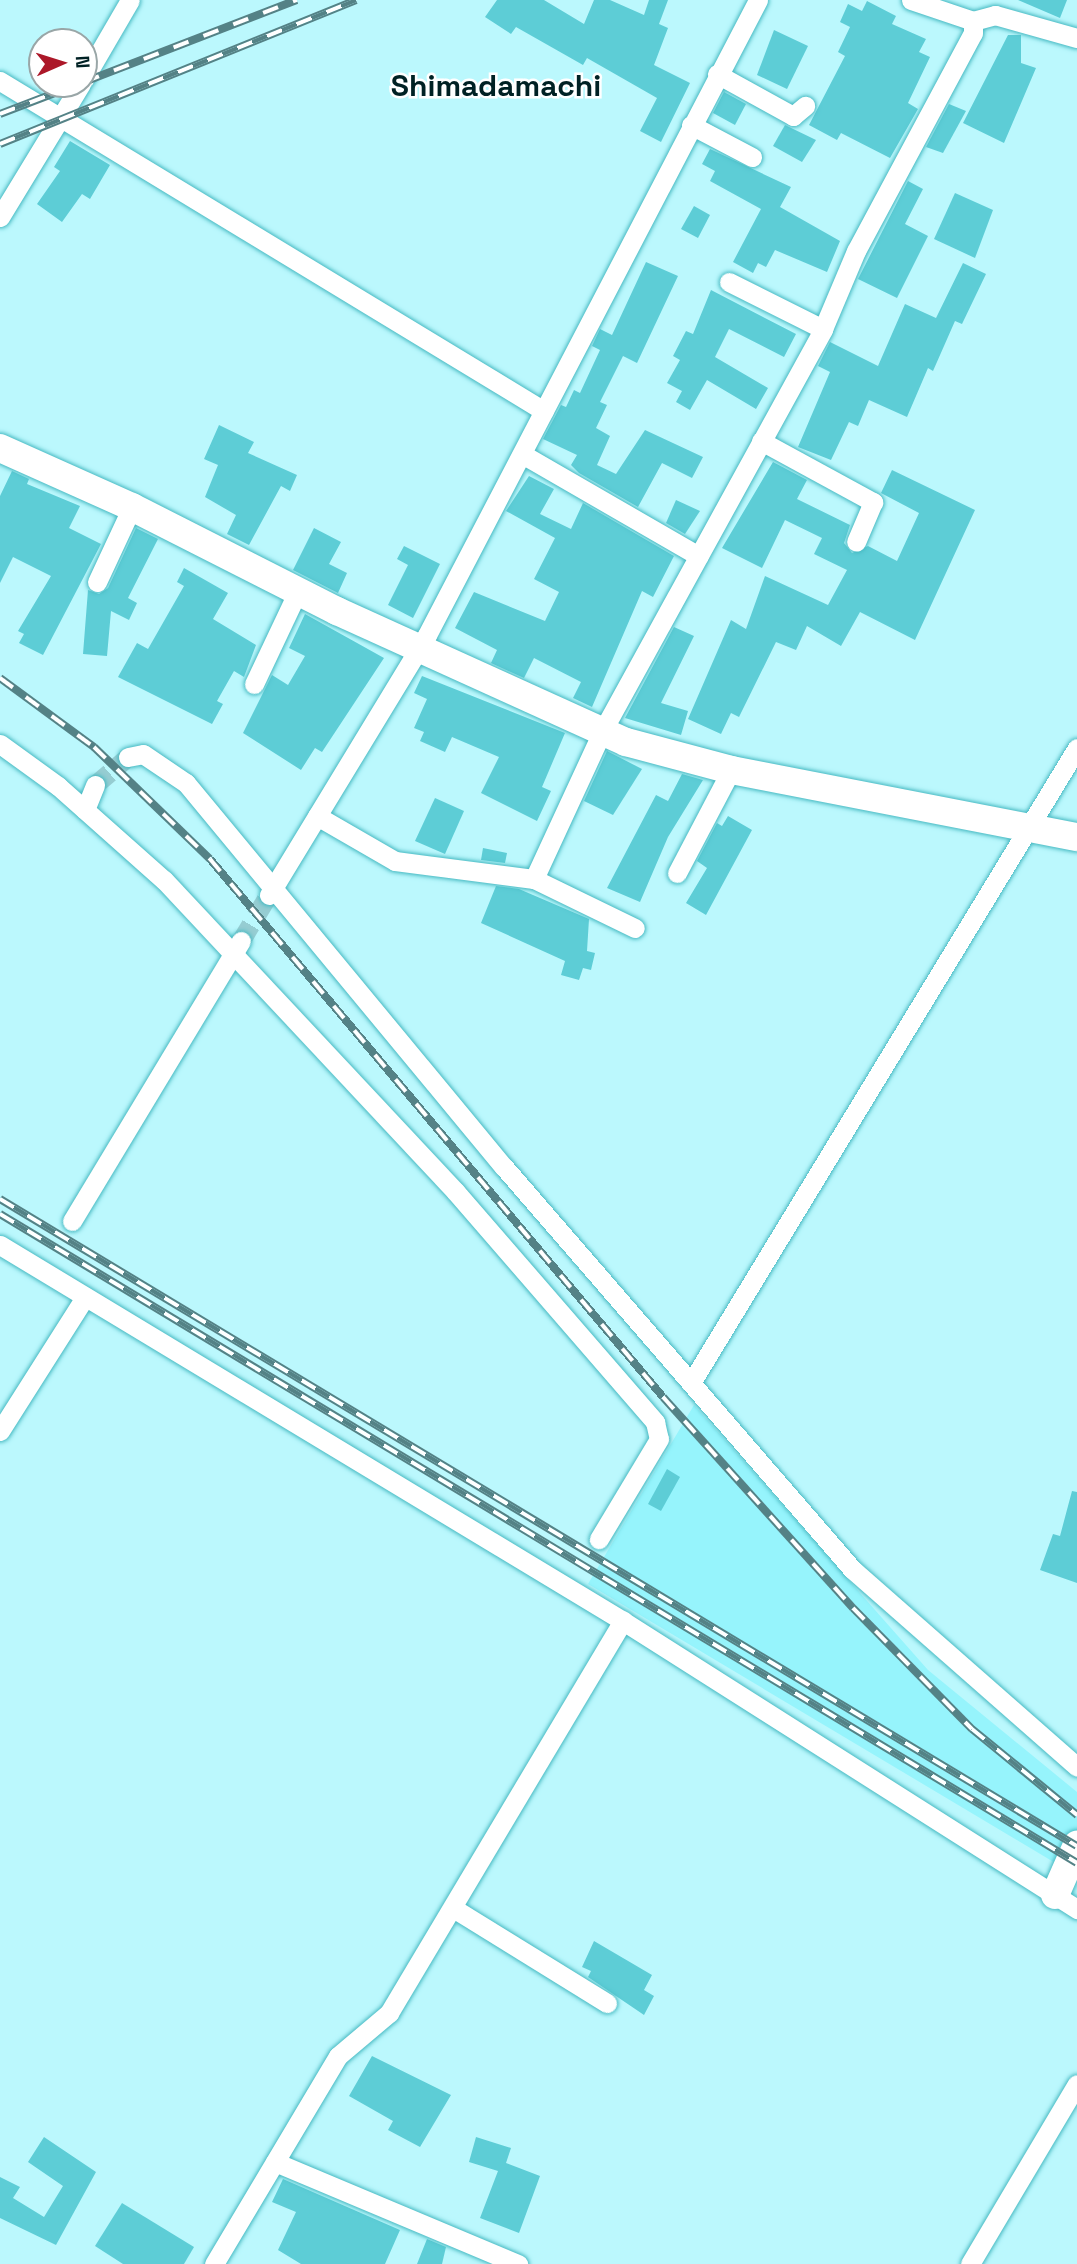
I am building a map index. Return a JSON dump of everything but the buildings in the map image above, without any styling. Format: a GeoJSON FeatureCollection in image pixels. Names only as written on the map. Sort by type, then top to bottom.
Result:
{"type":"FeatureCollection","features":[{"type":"Feature","properties":{"kind":"street"},"geometry":{"type":"LineString","coordinates":[[98,55],[130,0]]}},
{"type":"Feature","properties":{"kind":"street"},"geometry":{"type":"LineString","coordinates":[[271,891],[419,649],[758,0]]}},
{"type":"Feature","properties":{"kind":"street"},"geometry":{"type":"LineString","coordinates":[[911,0],[973,21],[998,8],[1077,37]]}},
{"type":"Feature","properties":{"kind":"street"},"geometry":{"type":"LineString","coordinates":[[534,879],[603,730],[823,329],[856,251],[973,33],[973,21]]}},
{"type":"Feature","properties":{"kind":"street"},"geometry":{"type":"LineString","coordinates":[[718,74],[793,116],[805,106]]}},
{"type":"Feature","properties":{"kind":"street"},"geometry":{"type":"LineString","coordinates":[[0,81],[544,411]]}},
{"type":"Feature","properties":{"kind":"street"},"geometry":{"type":"LineString","coordinates":[[1,214],[73,98]]}},
{"type":"Feature","properties":{"kind":"street"},"geometry":{"type":"LineString","coordinates":[[691,125],[752,157]]}},
{"type":"Feature","properties":{"kind":"street"},"geometry":{"type":"LineString","coordinates":[[729,282],[823,329]]}},
{"type":"Feature","properties":{"kind":"street"},"geometry":{"type":"LineString","coordinates":[[761,441],[873,502],[856,542]]}},
{"type":"Feature","properties":{"kind":"street"},"geometry":{"type":"LineString","coordinates":[[0,448],[132,507],[419,649],[636,745],[731,770],[1077,837]]}},
{"type":"Feature","properties":{"kind":"street"},"geometry":{"type":"LineString","coordinates":[[522,454],[699,556]]}},
{"type":"Feature","properties":{"kind":"street"},"geometry":{"type":"LineString","coordinates":[[97,582],[132,507]]}},
{"type":"Feature","properties":{"kind":"street"},"geometry":{"type":"LineString","coordinates":[[254,684],[298,591]]}},
{"type":"Feature","properties":{"kind":"street"},"geometry":{"type":"LineString","coordinates":[[0,744],[85,810],[236,949],[455,1191],[655,1422],[659,1439],[599,1539]]}},
{"type":"Feature","properties":{"kind":"street"},"geometry":{"type":"LineString","coordinates":[[691,1383],[1077,748]]}},
{"type":"Feature","properties":{"kind":"street"},"geometry":{"type":"LineString","coordinates":[[128,757],[143,754],[186,783],[271,891],[504,1167],[853,1570],[1077,1767]]}},
{"type":"Feature","properties":{"kind":"street"},"geometry":{"type":"LineString","coordinates":[[677,873],[731,770]]}},
{"type":"Feature","properties":{"kind":"street"},"geometry":{"type":"LineString","coordinates":[[85,810],[95,785]]}},
{"type":"Feature","properties":{"kind":"street"},"geometry":{"type":"LineString","coordinates":[[317,816],[396,861],[534,879],[635,928]]}},
{"type":"Feature","properties":{"kind":"street"},"geometry":{"type":"LineString","coordinates":[[72,1221],[236,949]]}},
{"type":"Feature","properties":{"kind":"street"},"geometry":{"type":"LineString","coordinates":[[0,1245],[623,1621],[1066,1902],[1077,1845]]}},
{"type":"Feature","properties":{"kind":"street"},"geometry":{"type":"LineString","coordinates":[[0,1432],[85,1297]]}},
{"type":"Feature","properties":{"kind":"street"},"geometry":{"type":"LineString","coordinates":[[214,2264],[338,2056],[389,2013],[623,1621]]}},
{"type":"Feature","properties":{"kind":"street"},"geometry":{"type":"LineString","coordinates":[[453,1908],[607,2003]]}},
{"type":"Feature","properties":{"kind":"street"},"geometry":{"type":"LineString","coordinates":[[970,2264],[1077,2084]]}},
{"type":"Feature","properties":{"kind":"street"},"geometry":{"type":"LineString","coordinates":[[275,2162],[518,2264]]}},
{"type":"Feature","properties":{"kind":"shaded area"},"geometry":{"type":"Polygon","coordinates":[[[694,1405],[928,1670],[1077,1792],[1077,1876],[588,1584],[694,1405]]]}},
{"type":"Feature","properties":{"kind":"tunnel"},"geometry":{"type":"LineString","coordinates":[[95,785],[128,757]]}},
{"type":"Feature","properties":{"kind":"tunnel"},"geometry":{"type":"LineString","coordinates":[[241,941],[268,896]]}},
{"type":"Feature","properties":{"kind":"railway"},"geometry":{"type":"LineString","coordinates":[[98,77],[297,0]]}},
{"type":"Feature","properties":{"kind":"railway"},"geometry":{"type":"LineString","coordinates":[[0,144],[356,0]]}},
{"type":"Feature","properties":{"kind":"railway"},"geometry":{"type":"LineString","coordinates":[[0,114],[42,98]]}},
{"type":"Feature","properties":{"kind":"railway"},"geometry":{"type":"LineString","coordinates":[[0,678],[94,747],[210,859],[663,1397],[853,1608],[972,1729],[1077,1815]]}},
{"type":"Feature","properties":{"kind":"railway"},"geometry":{"type":"LineString","coordinates":[[0,1199],[1077,1846]]}},
{"type":"Feature","properties":{"kind":"railway"},"geometry":{"type":"LineString","coordinates":[[0,1214],[1077,1863]]}},
{"type":"Feature","properties":{"kind":"district","name":"Shimadamachi"},"geometry":{"type":"Point","coordinates":[496,86]}}]}
